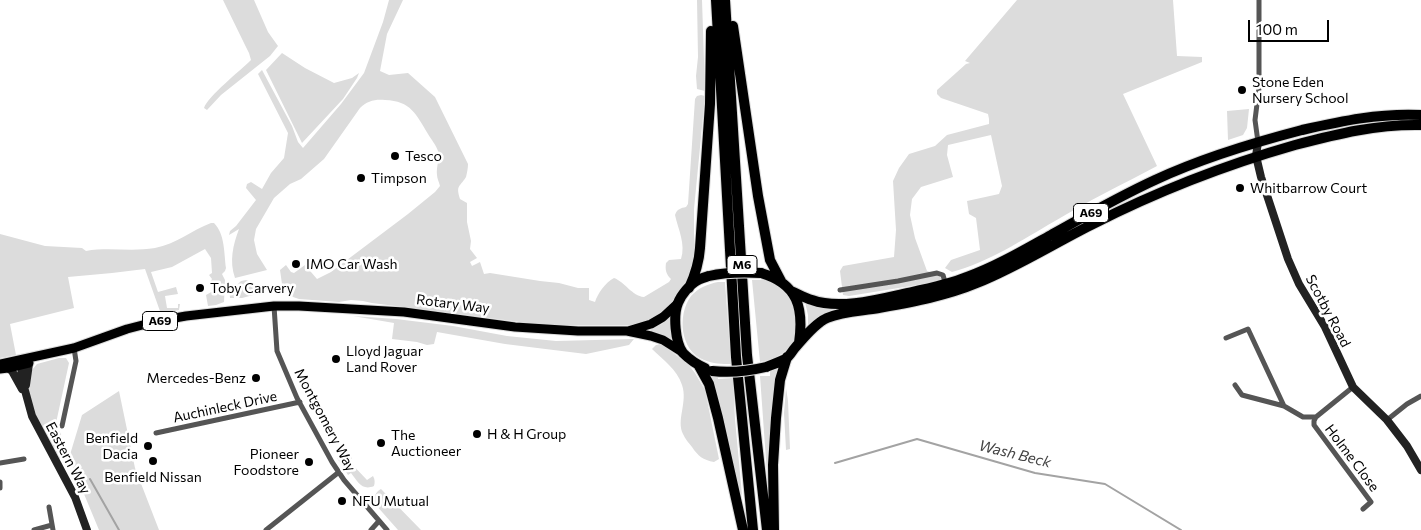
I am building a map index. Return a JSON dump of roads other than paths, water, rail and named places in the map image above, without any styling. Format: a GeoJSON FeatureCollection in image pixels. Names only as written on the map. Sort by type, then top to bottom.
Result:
{"type":"FeatureCollection","features":[{"type":"Feature","properties":{"kind":"highway"},"geometry":{"type":"LineString","coordinates":[[689,288],[699,262],[710,104],[714,0]]}},
{"type":"Feature","properties":{"kind":"highway","name":"M6"},"geometry":{"type":"LineString","coordinates":[[714,0],[736,357],[753,530]]}},
{"type":"Feature","properties":{"kind":"highway"},"geometry":{"type":"LineString","coordinates":[[727,0],[770,260],[799,306],[802,325],[799,343],[787,357],[780,380],[773,464],[774,530]]}},
{"type":"Feature","properties":{"kind":"highway","name":"M6"},"geometry":{"type":"LineString","coordinates":[[727,0],[747,355],[767,530]]}},
{"type":"Feature","properties":{"kind":"highway","name":"A69"},"geometry":{"type":"LineString","coordinates":[[799,343],[824,319],[923,300],[1010,258],[1156,180],[1233,149],[1309,129],[1367,117],[1393,114],[1421,115]]}},
{"type":"Feature","properties":{"kind":"highway","name":"A69"},"geometry":{"type":"LineString","coordinates":[[791,291],[812,300],[828,304],[841,304],[976,284],[1092,224],[1161,192],[1256,156],[1355,130],[1397,124],[1421,125]]}},
{"type":"Feature","properties":{"kind":"highway","name":"A69"},"geometry":{"type":"LineString","coordinates":[[677,304],[697,280],[709,276],[748,272],[761,273],[781,280]]}},
{"type":"Feature","properties":{"kind":"highway"},"geometry":{"type":"LineString","coordinates":[[677,304],[675,322],[677,338],[682,352]]}},
{"type":"Feature","properties":{"kind":"highway","name":"A69"},"geometry":{"type":"LineString","coordinates":[[682,352],[699,366],[721,372],[753,370],[766,367],[787,357]]}},
{"type":"Feature","properties":{"kind":"highway"},"geometry":{"type":"LineString","coordinates":[[699,366],[709,384],[743,530]]}},
{"type":"Feature","properties":{"kind":"main road","name":"Rotary Way"},"geometry":{"type":"LineString","coordinates":[[627,331],[651,324],[663,317],[677,304]]}},
{"type":"Feature","properties":{"kind":"main road","name":"Rotary Way"},"geometry":{"type":"LineString","coordinates":[[274,306],[404,312],[516,326],[578,331],[627,331],[663,340],[682,352]]}},
{"type":"Feature","properties":{"kind":"main road","name":"A69"},"geometry":{"type":"LineString","coordinates":[[3,367],[42,360],[49,353],[74,348],[127,329],[158,321],[274,306]]}},
{"type":"Feature","properties":{"kind":"street"},"geometry":{"type":"LineString","coordinates":[[1258,0],[1259,88],[1255,120],[1258,142]]}},
{"type":"Feature","properties":{"kind":"street","name":"Scotby Road"},"geometry":{"type":"LineString","coordinates":[[1258,142],[1256,156],[1288,259],[1299,284],[1324,327],[1353,387],[1387,420],[1407,446],[1421,470]]}},
{"type":"Feature","properties":{"kind":"street"},"geometry":{"type":"LineString","coordinates":[[840,290],[938,273],[943,275],[947,289]]}},
{"type":"Feature","properties":{"kind":"street","name":"Montgomery Way"},"geometry":{"type":"LineString","coordinates":[[274,306],[278,351],[300,402],[339,472],[387,530]]}},
{"type":"Feature","properties":{"kind":"street"},"geometry":{"type":"LineString","coordinates":[[1226,338],[1248,329],[1284,406]]}},
{"type":"Feature","properties":{"kind":"street"},"geometry":{"type":"LineString","coordinates":[[62,426],[76,361],[74,348]]}},
{"type":"Feature","properties":{"kind":"street","name":"Eastern Way"},"geometry":{"type":"LineString","coordinates":[[25,363],[27,397],[32,416],[75,497],[88,530]]}},
{"type":"Feature","properties":{"kind":"street","name":"Eastern Way"},"geometry":{"type":"LineString","coordinates":[[3,367],[12,371],[27,397]]}},
{"type":"Feature","properties":{"kind":"street"},"geometry":{"type":"LineString","coordinates":[[1235,385],[1242,395],[1284,406],[1303,417],[1316,417],[1353,387]]}},
{"type":"Feature","properties":{"kind":"street"},"geometry":{"type":"LineString","coordinates":[[1387,420],[1406,404],[1421,396]]}},
{"type":"Feature","properties":{"kind":"street","name":"Auchinleck Drive"},"geometry":{"type":"LineString","coordinates":[[156,433],[300,402]]}},
{"type":"Feature","properties":{"kind":"street","name":"Holme Close"},"geometry":{"type":"LineString","coordinates":[[1316,417],[1314,425],[1371,502],[1363,509]]}},
{"type":"Feature","properties":{"kind":"street"},"geometry":{"type":"LineString","coordinates":[[0,463],[24,459]]}},
{"type":"Feature","properties":{"kind":"street"},"geometry":{"type":"LineString","coordinates":[[266,530],[339,472]]}},
{"type":"Feature","properties":{"kind":"street"},"geometry":{"type":"LineString","coordinates":[[0,482],[0,488]]}},
{"type":"Feature","properties":{"kind":"street"},"geometry":{"type":"LineString","coordinates":[[34,530],[52,527],[49,507]]}},
{"type":"Feature","properties":{"kind":"street"},"geometry":{"type":"LineString","coordinates":[[371,530],[379,521]]}},
{"type":"Feature","properties":{"kind":"waterway","name":"Wash Beck"},"geometry":{"type":"LineString","coordinates":[[835,463],[917,439],[1035,473],[1105,484],[1181,530]]}},
{"type":"Feature","properties":{"kind":"waterway"},"geometry":{"type":"LineString","coordinates":[[90,479],[119,530]]}},
{"type":"Feature","properties":{"kind":"place","name":"Stone Eden Nursery School"},"geometry":{"type":"Point","coordinates":[1242,90]}},
{"type":"Feature","properties":{"kind":"place","name":"Tesco"},"geometry":{"type":"Point","coordinates":[395,156]}},
{"type":"Feature","properties":{"kind":"place","name":"Timpson"},"geometry":{"type":"Point","coordinates":[361,178]}},
{"type":"Feature","properties":{"kind":"place","name":"Whitbarrow Court"},"geometry":{"type":"Point","coordinates":[1240,188]}},
{"type":"Feature","properties":{"kind":"place","name":"IMO Car Wash"},"geometry":{"type":"Point","coordinates":[296,264]}},
{"type":"Feature","properties":{"kind":"place","name":"Toby Carvery"},"geometry":{"type":"Point","coordinates":[200,288]}},
{"type":"Feature","properties":{"kind":"place","name":"Lloyd Jaguar Land Rover"},"geometry":{"type":"Point","coordinates":[336,359]}},
{"type":"Feature","properties":{"kind":"place","name":"Mercedes-Benz"},"geometry":{"type":"Point","coordinates":[256,378]}},
{"type":"Feature","properties":{"kind":"place","name":"H & H Group"},"geometry":{"type":"Point","coordinates":[477,434]}},
{"type":"Feature","properties":{"kind":"place","name":"The Auctioneer"},"geometry":{"type":"Point","coordinates":[381,443]}},
{"type":"Feature","properties":{"kind":"place","name":"Benfield Dacia"},"geometry":{"type":"Point","coordinates":[148,446]}},
{"type":"Feature","properties":{"kind":"place","name":"Benfield Nissan"},"geometry":{"type":"Point","coordinates":[153,461]}},
{"type":"Feature","properties":{"kind":"place","name":"Pioneer Foodstore"},"geometry":{"type":"Point","coordinates":[309,462]}},
{"type":"Feature","properties":{"kind":"place","name":"NFU Mutual"},"geometry":{"type":"Point","coordinates":[342,501]}}]}
